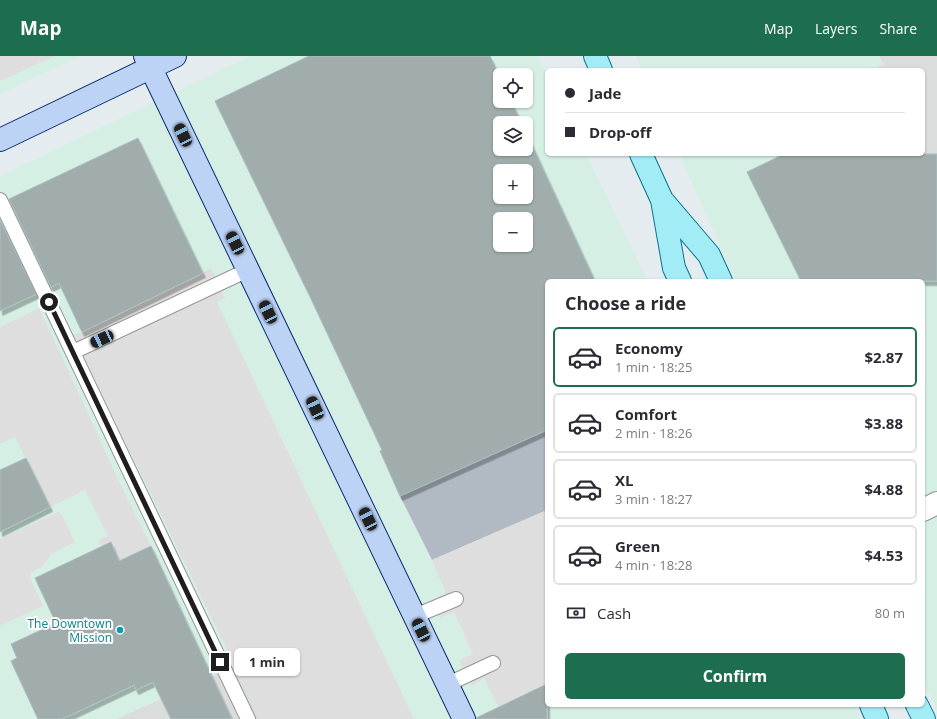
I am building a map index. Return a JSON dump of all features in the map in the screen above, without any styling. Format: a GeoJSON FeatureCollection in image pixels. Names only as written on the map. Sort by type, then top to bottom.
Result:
{"type":"FeatureCollection","features":[{"type":"Feature","properties":{"kind":"main road"},"geometry":{"type":"LineString","coordinates":[[595,56],[600,68]]}},
{"type":"Feature","properties":{"kind":"main road"},"geometry":{"type":"LineString","coordinates":[[642,156],[662,200],[674,268],[679,279]]}},
{"type":"Feature","properties":{"kind":"main road"},"geometry":{"type":"LineString","coordinates":[[662,200],[709,255],[720,279]]}},
{"type":"Feature","properties":{"kind":"main road"},"geometry":{"type":"LineString","coordinates":[[872,707],[877,719]]}},
{"type":"Feature","properties":{"kind":"main road"},"geometry":{"type":"LineString","coordinates":[[918,707],[924,719]]}},
{"type":"Feature","properties":{"kind":"street"},"geometry":{"type":"LineString","coordinates":[[0,140],[148,62],[175,56]]}},
{"type":"Feature","properties":{"kind":"street"},"geometry":{"type":"LineString","coordinates":[[148,62],[448,684],[462,718]]}},
{"type":"Feature","properties":{"kind":"street"},"geometry":{"type":"LineString","coordinates":[[925,509],[937,503]]}},
{"type":"Feature","properties":{"kind":"lane"},"geometry":{"type":"LineString","coordinates":[[0,200],[248,719]]}},
{"type":"Feature","properties":{"kind":"lane"},"geometry":{"type":"LineString","coordinates":[[73,352],[248,270]]}},
{"type":"Feature","properties":{"kind":"lane"},"geometry":{"type":"LineString","coordinates":[[415,616],[456,599]]}},
{"type":"Feature","properties":{"kind":"lane"},"geometry":{"type":"LineString","coordinates":[[448,684],[493,662]]}},
{"type":"Feature","properties":{"kind":"shaded area"},"geometry":{"type":"Polygon","coordinates":[[[0,56],[81,56],[0,94],[0,56]]]}},
{"type":"Feature","properties":{"kind":"shaded area"},"geometry":{"type":"Polygon","coordinates":[[[0,56],[55,56],[0,81],[0,56]]]}},
{"type":"Feature","properties":{"kind":"shaded area"},"geometry":{"type":"Polygon","coordinates":[[[250,56],[538,56],[545,71],[545,156],[587,156],[647,279],[545,279],[545,707],[856,707],[861,719],[261,719],[235,666],[116,719],[0,719],[0,176],[250,56]]]}},
{"type":"Feature","properties":{"kind":"shaded area"},"geometry":{"type":"Polygon","coordinates":[[[636,56],[879,56],[883,64],[877,68],[640,68],[636,56]]]}},
{"type":"Feature","properties":{"kind":"shaded area"},"geometry":{"type":"Polygon","coordinates":[[[879,56],[937,56],[937,218],[923,156],[925,156],[925,68],[877,68],[883,64],[879,56]]]}},
{"type":"Feature","properties":{"kind":"shaded area"},"geometry":{"type":"Polygon","coordinates":[[[680,156],[906,156],[937,218],[937,710],[925,686],[925,279],[735,279],[680,156]]]}},
{"type":"Feature","properties":{"kind":"shaded area"},"geometry":{"type":"Polygon","coordinates":[[[211,268],[225,298],[217,302],[414,719],[261,719],[73,335],[82,332],[211,268]]]}},
{"type":"Feature","properties":{"kind":"shaded area"},"geometry":{"type":"Polygon","coordinates":[[[39,308],[116,475],[151,546],[110,565],[98,540],[108,536],[85,490],[32,516],[26,502],[43,494],[15,437],[0,444],[0,327],[39,308]]]}},
{"type":"Feature","properties":{"kind":"shaded area"},"geometry":{"type":"Polygon","coordinates":[[[545,431],[545,511],[432,560],[400,496],[545,431]]]}},
{"type":"Feature","properties":{"kind":"shaded area"},"geometry":{"type":"Polygon","coordinates":[[[60,511],[75,542],[51,554],[44,565],[31,573],[30,578],[43,606],[0,626],[0,539],[60,511]]]}},
{"type":"Feature","properties":{"kind":"shaded area"},"geometry":{"type":"Polygon","coordinates":[[[545,511],[545,685],[499,708],[484,678],[472,686],[459,660],[473,654],[454,612],[440,618],[432,600],[446,593],[432,560],[545,511]]]}},
{"type":"Feature","properties":{"kind":"shaded area"},"geometry":{"type":"Polygon","coordinates":[[[235,666],[261,719],[116,719],[235,666]]]}},
{"type":"Feature","properties":{"kind":"building"},"geometry":{"type":"Polygon","coordinates":[[[309,56],[490,56],[496,68],[493,68],[493,108],[514,108],[518,116],[493,116],[493,156],[533,156],[533,147],[594,279],[545,279],[545,431],[400,496],[380,451],[382,450],[313,303],[215,101],[309,56]]]}},
{"type":"Feature","properties":{"kind":"building"},"geometry":{"type":"Polygon","coordinates":[[[138,138],[203,273],[82,332],[59,283],[51,287],[9,199],[138,138]]]}},
{"type":"Feature","properties":{"kind":"building"},"geometry":{"type":"Polygon","coordinates":[[[925,154],[937,154],[937,281],[925,281],[925,279],[800,279],[747,172],[780,156],[925,156],[925,154]]]}},
{"type":"Feature","properties":{"kind":"building"},"geometry":{"type":"Polygon","coordinates":[[[0,220],[36,294],[0,311],[0,220]]]}},
{"type":"Feature","properties":{"kind":"building"},"geometry":{"type":"Polygon","coordinates":[[[26,458],[50,507],[0,532],[0,470],[26,458]]]}},
{"type":"Feature","properties":{"kind":"building","name":"The Downtown Mission"},"geometry":{"type":"Polygon","coordinates":[[[111,542],[119,561],[151,546],[232,719],[171,719],[153,682],[136,690],[134,685],[62,719],[38,719],[11,661],[17,658],[11,644],[56,623],[35,578],[111,542]]]}},
{"type":"Feature","properties":{"kind":"building"},"geometry":{"type":"Polygon","coordinates":[[[545,685],[545,707],[547,707],[547,719],[476,718],[545,685]]]}},
{"type":"Feature","properties":{"kind":"place","name":"The Downtown Mission"},"geometry":{"type":"Point","coordinates":[120,630]}},
{"type":"Feature","properties":{"kind":"route"},"geometry":{"type":"LineString","coordinates":[[49,302],[220,662]]}}]}
